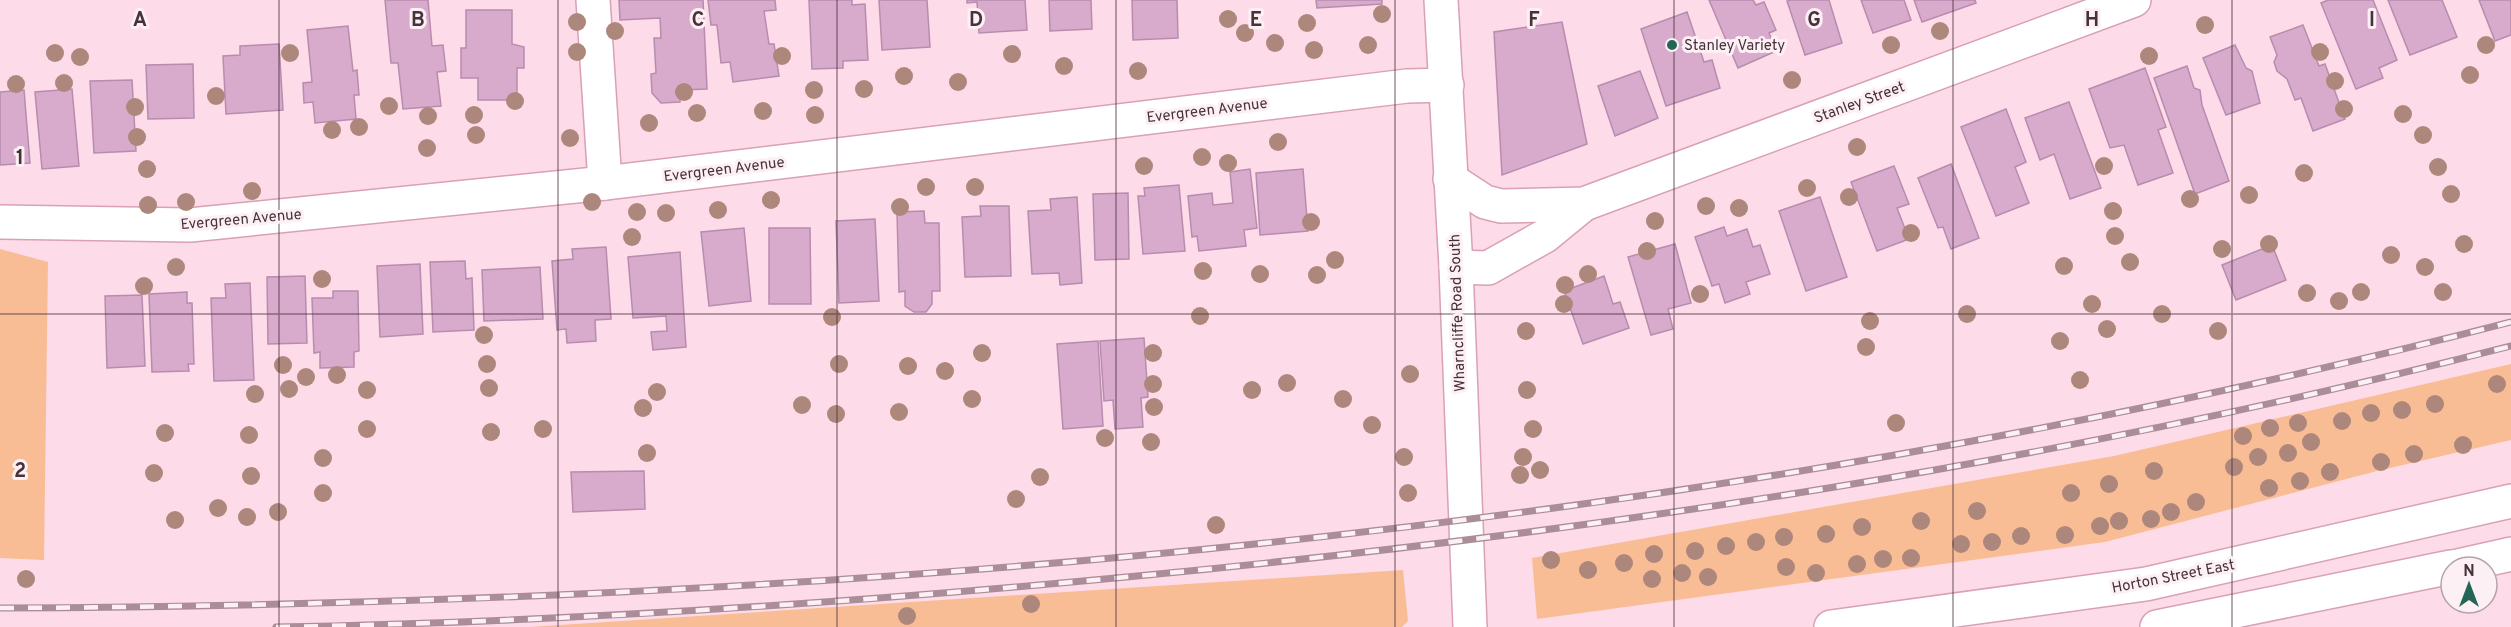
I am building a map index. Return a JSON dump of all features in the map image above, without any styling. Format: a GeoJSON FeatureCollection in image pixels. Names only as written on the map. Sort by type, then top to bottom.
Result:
{"type":"FeatureCollection","features":[{"type":"Feature","properties":{"kind":"main road"},"geometry":{"type":"LineString","coordinates":[[593,0],[605,183]]}},
{"type":"Feature","properties":{"kind":"main road","name":"Wharncliffe Road South"},"geometry":{"type":"LineString","coordinates":[[1442,0],[1456,267],[1470,627]]}},
{"type":"Feature","properties":{"kind":"main road","name":"Stanley Street"},"geometry":{"type":"LineString","coordinates":[[1450,179],[1485,201],[1501,206],[1584,204],[2134,0]]}},
{"type":"Feature","properties":{"kind":"main road","name":"Evergreen Avenue"},"geometry":{"type":"LineString","coordinates":[[0,222],[190,225],[605,183],[1407,86],[1447,85]]}},
{"type":"Feature","properties":{"kind":"main road","name":"Stanley Street"},"geometry":{"type":"LineString","coordinates":[[1456,267],[1488,268],[1545,236],[1584,204]]}},
{"type":"Feature","properties":{"kind":"main road","name":"Horton Street East"},"geometry":{"type":"LineString","coordinates":[[1831,627],[2146,584],[2511,501]]}},
{"type":"Feature","properties":{"kind":"main road"},"geometry":{"type":"LineString","coordinates":[[2157,627],[2439,570]]}},
{"type":"Feature","properties":{"kind":"shaded area"},"geometry":{"type":"Polygon","coordinates":[[[0,249],[48,262],[44,560],[0,558],[0,249]]]}},
{"type":"Feature","properties":{"kind":"shaded area"},"geometry":{"type":"Polygon","coordinates":[[[2511,364],[2511,440],[2377,471],[2105,542],[1537,619],[1532,558],[2114,456],[2511,364]]]}},
{"type":"Feature","properties":{"kind":"shaded area"},"geometry":{"type":"Polygon","coordinates":[[[1403,570],[1408,621],[1402,627],[529,627],[1403,570]]]}},
{"type":"Feature","properties":{"kind":"building"},"geometry":{"type":"Polygon","coordinates":[[[385,0],[428,0],[432,46],[443,45],[446,71],[437,72],[441,106],[403,109],[398,63],[391,63],[385,0]]]}},
{"type":"Feature","properties":{"kind":"building"},"geometry":{"type":"Polygon","coordinates":[[[619,0],[703,0],[707,89],[680,90],[680,102],[661,103],[652,93],[651,74],[656,73],[654,38],[661,38],[660,18],[620,20],[619,0]]]}},
{"type":"Feature","properties":{"kind":"building"},"geometry":{"type":"Polygon","coordinates":[[[708,0],[775,0],[776,10],[764,11],[769,44],[774,44],[779,76],[733,82],[730,62],[721,63],[717,25],[711,25],[708,0]]]}},
{"type":"Feature","properties":{"kind":"building"},"geometry":{"type":"Polygon","coordinates":[[[809,0],[852,0],[852,5],[865,4],[868,60],[843,61],[843,68],[812,69],[809,0]]]}},
{"type":"Feature","properties":{"kind":"building"},"geometry":{"type":"Polygon","coordinates":[[[879,0],[927,0],[930,47],[882,50],[879,0]]]}},
{"type":"Feature","properties":{"kind":"building"},"geometry":{"type":"Polygon","coordinates":[[[967,0],[1025,0],[1027,30],[979,33],[977,2],[967,3],[967,0]]]}},
{"type":"Feature","properties":{"kind":"building"},"geometry":{"type":"Polygon","coordinates":[[[1049,0],[1091,0],[1092,29],[1050,31],[1049,0]]]}},
{"type":"Feature","properties":{"kind":"building"},"geometry":{"type":"Polygon","coordinates":[[[1132,0],[1177,0],[1178,38],[1133,40],[1132,0]]]}},
{"type":"Feature","properties":{"kind":"building"},"geometry":{"type":"Polygon","coordinates":[[[1316,0],[1382,0],[1382,4],[1317,8],[1316,0]]]}},
{"type":"Feature","properties":{"kind":"building"},"geometry":{"type":"Polygon","coordinates":[[[1709,0],[1753,0],[1756,5],[1764,2],[1776,30],[1769,33],[1776,51],[1738,68],[1709,0]]]}},
{"type":"Feature","properties":{"kind":"building"},"geometry":{"type":"Polygon","coordinates":[[[1829,0],[1842,43],[1805,55],[1787,1],[1829,0]]]}},
{"type":"Feature","properties":{"kind":"building"},"geometry":{"type":"Polygon","coordinates":[[[1861,0],[1904,0],[1911,20],[1873,33],[1861,0]]]}},
{"type":"Feature","properties":{"kind":"building"},"geometry":{"type":"Polygon","coordinates":[[[1914,0],[1975,0],[1976,3],[1922,22],[1914,0]]]}},
{"type":"Feature","properties":{"kind":"building"},"geometry":{"type":"Polygon","coordinates":[[[2328,0],[2373,0],[2397,60],[2379,68],[2383,78],[2356,89],[2321,3],[2328,0]]]}},
{"type":"Feature","properties":{"kind":"building"},"geometry":{"type":"Polygon","coordinates":[[[2388,0],[2442,0],[2457,37],[2410,55],[2388,0]]]}},
{"type":"Feature","properties":{"kind":"building"},"geometry":{"type":"Polygon","coordinates":[[[2479,0],[2511,0],[2511,35],[2495,41],[2479,0]]]}},
{"type":"Feature","properties":{"kind":"building"},"geometry":{"type":"Polygon","coordinates":[[[466,10],[512,10],[512,44],[524,47],[524,68],[517,68],[517,100],[478,100],[478,78],[461,78],[461,48],[466,48],[466,10]]]}},
{"type":"Feature","properties":{"kind":"building","name":"Stanley Variety"},"geometry":{"type":"Polygon","coordinates":[[[1687,12],[1704,62],[1712,60],[1720,88],[1666,106],[1641,29],[1687,12]]]}},
{"type":"Feature","properties":{"kind":"building"},"geometry":{"type":"Polygon","coordinates":[[[1562,22],[1587,144],[1502,175],[1494,32],[1562,22]]]}},
{"type":"Feature","properties":{"kind":"building"},"geometry":{"type":"Polygon","coordinates":[[[2303,25],[2319,66],[2325,64],[2345,119],[2313,131],[2301,98],[2295,100],[2287,79],[2277,71],[2274,62],[2277,55],[2270,37],[2303,25]]]}},
{"type":"Feature","properties":{"kind":"building"},"geometry":{"type":"Polygon","coordinates":[[[348,26],[353,71],[357,70],[359,95],[354,95],[356,119],[315,123],[313,102],[304,103],[303,83],[312,82],[307,30],[348,26]]]}},
{"type":"Feature","properties":{"kind":"building"},"geometry":{"type":"Polygon","coordinates":[[[279,44],[283,110],[226,114],[223,56],[240,55],[240,46],[279,44]]]}},
{"type":"Feature","properties":{"kind":"building"},"geometry":{"type":"Polygon","coordinates":[[[2235,45],[2246,68],[2252,71],[2260,103],[2226,115],[2203,58],[2235,45]]]}},
{"type":"Feature","properties":{"kind":"building"},"geometry":{"type":"Polygon","coordinates":[[[193,64],[194,118],[148,119],[146,65],[193,64]]]}},
{"type":"Feature","properties":{"kind":"building"},"geometry":{"type":"Polygon","coordinates":[[[2187,66],[2194,88],[2200,90],[2202,105],[2229,181],[2195,194],[2154,78],[2187,66]]]}},
{"type":"Feature","properties":{"kind":"building"},"geometry":{"type":"Polygon","coordinates":[[[2145,68],[2166,127],[2158,130],[2173,173],[2138,185],[2124,145],[2110,148],[2089,89],[2145,68]]]}},
{"type":"Feature","properties":{"kind":"building"},"geometry":{"type":"Polygon","coordinates":[[[1640,71],[1658,118],[1615,136],[1598,86],[1640,71]]]}},
{"type":"Feature","properties":{"kind":"building"},"geometry":{"type":"Polygon","coordinates":[[[132,80],[136,151],[94,153],[90,81],[132,80]]]}},
{"type":"Feature","properties":{"kind":"building"},"geometry":{"type":"Polygon","coordinates":[[[72,89],[79,166],[42,169],[35,92],[72,89]]]}},
{"type":"Feature","properties":{"kind":"building"},"geometry":{"type":"Polygon","coordinates":[[[24,90],[30,163],[0,165],[0,92],[24,90]]]}},
{"type":"Feature","properties":{"kind":"building"},"geometry":{"type":"Polygon","coordinates":[[[2069,102],[2101,188],[2070,199],[2054,154],[2040,160],[2025,118],[2069,102]]]}},
{"type":"Feature","properties":{"kind":"building"},"geometry":{"type":"Polygon","coordinates":[[[2006,109],[2026,162],[2015,167],[2029,203],[1996,216],[1961,127],[2006,109]]]}},
{"type":"Feature","properties":{"kind":"building"},"geometry":{"type":"Polygon","coordinates":[[[1951,164],[1979,238],[1951,249],[1943,227],[1938,228],[1918,178],[1951,164]]]}},
{"type":"Feature","properties":{"kind":"building"},"geometry":{"type":"Polygon","coordinates":[[[1894,166],[1909,204],[1897,208],[1909,239],[1877,251],[1851,182],[1894,166]]]}},
{"type":"Feature","properties":{"kind":"building"},"geometry":{"type":"Polygon","coordinates":[[[1250,169],[1257,228],[1244,230],[1246,246],[1199,251],[1197,236],[1192,237],[1188,196],[1212,193],[1213,205],[1233,203],[1230,172],[1250,169]]]}},
{"type":"Feature","properties":{"kind":"building"},"geometry":{"type":"Polygon","coordinates":[[[1303,169],[1308,231],[1260,235],[1256,173],[1303,169]]]}},
{"type":"Feature","properties":{"kind":"building"},"geometry":{"type":"Polygon","coordinates":[[[1179,185],[1185,251],[1143,254],[1138,196],[1145,196],[1144,188],[1179,185]]]}},
{"type":"Feature","properties":{"kind":"building"},"geometry":{"type":"Polygon","coordinates":[[[1128,193],[1129,259],[1095,260],[1093,194],[1128,193]]]}},
{"type":"Feature","properties":{"kind":"building"},"geometry":{"type":"Polygon","coordinates":[[[1077,197],[1082,283],[1060,285],[1059,273],[1032,274],[1028,211],[1051,210],[1050,199],[1077,197]]]}},
{"type":"Feature","properties":{"kind":"building"},"geometry":{"type":"Polygon","coordinates":[[[1820,197],[1847,277],[1806,291],[1779,211],[1820,197]]]}},
{"type":"Feature","properties":{"kind":"building"},"geometry":{"type":"Polygon","coordinates":[[[980,206],[1009,206],[1011,276],[965,277],[962,217],[981,216],[980,206]]]}},
{"type":"Feature","properties":{"kind":"building"},"geometry":{"type":"Polygon","coordinates":[[[924,211],[925,223],[939,223],[940,291],[932,291],[932,304],[926,312],[914,312],[905,306],[905,291],[899,292],[897,212],[924,211]]]}},
{"type":"Feature","properties":{"kind":"building"},"geometry":{"type":"Polygon","coordinates":[[[875,219],[879,301],[839,303],[836,221],[875,219]]]}},
{"type":"Feature","properties":{"kind":"building"},"geometry":{"type":"Polygon","coordinates":[[[1724,227],[1727,236],[1747,229],[1753,247],[1760,245],[1770,274],[1746,282],[1750,294],[1725,303],[1719,284],[1712,286],[1695,237],[1724,227]]]}},
{"type":"Feature","properties":{"kind":"building"},"geometry":{"type":"Polygon","coordinates":[[[744,228],[751,301],[709,306],[701,232],[744,228]]]}},
{"type":"Feature","properties":{"kind":"building"},"geometry":{"type":"Polygon","coordinates":[[[769,228],[810,228],[811,304],[769,304],[769,228]]]}},
{"type":"Feature","properties":{"kind":"building"},"geometry":{"type":"Polygon","coordinates":[[[1675,244],[1691,303],[1668,309],[1673,329],[1651,335],[1628,257],[1675,244]]]}},
{"type":"Feature","properties":{"kind":"building"},"geometry":{"type":"Polygon","coordinates":[[[2272,245],[2286,280],[2236,300],[2222,265],[2272,245]]]}},
{"type":"Feature","properties":{"kind":"building"},"geometry":{"type":"Polygon","coordinates":[[[606,247],[611,319],[595,320],[596,341],[567,343],[566,329],[557,330],[552,261],[573,259],[572,249],[606,247]]]}},
{"type":"Feature","properties":{"kind":"building"},"geometry":{"type":"Polygon","coordinates":[[[680,252],[686,347],[653,350],[651,332],[667,331],[666,316],[633,318],[628,257],[680,252]]]}},
{"type":"Feature","properties":{"kind":"building"},"geometry":{"type":"Polygon","coordinates":[[[465,261],[466,279],[472,278],[474,330],[433,332],[430,262],[465,261]]]}},
{"type":"Feature","properties":{"kind":"building"},"geometry":{"type":"Polygon","coordinates":[[[420,264],[423,334],[380,337],[377,266],[420,264]]]}},
{"type":"Feature","properties":{"kind":"building"},"geometry":{"type":"Polygon","coordinates":[[[540,267],[543,319],[484,321],[482,270],[540,267]]]}},
{"type":"Feature","properties":{"kind":"building"},"geometry":{"type":"Polygon","coordinates":[[[305,276],[307,343],[268,344],[267,277],[305,276]]]}},
{"type":"Feature","properties":{"kind":"building"},"geometry":{"type":"Polygon","coordinates":[[[1604,276],[1613,304],[1620,302],[1629,328],[1583,344],[1564,291],[1604,276]]]}},
{"type":"Feature","properties":{"kind":"building"},"geometry":{"type":"Polygon","coordinates":[[[250,283],[254,380],[214,381],[211,298],[226,298],[225,284],[250,283]]]}},
{"type":"Feature","properties":{"kind":"building"},"geometry":{"type":"Polygon","coordinates":[[[333,291],[358,291],[359,351],[354,352],[354,367],[320,368],[320,352],[314,353],[312,298],[333,298],[333,291]]]}},
{"type":"Feature","properties":{"kind":"building"},"geometry":{"type":"Polygon","coordinates":[[[187,292],[187,303],[192,303],[194,364],[188,364],[189,371],[152,372],[149,294],[187,292]]]}},
{"type":"Feature","properties":{"kind":"building"},"geometry":{"type":"Polygon","coordinates":[[[142,295],[145,366],[107,368],[105,296],[142,295]]]}},
{"type":"Feature","properties":{"kind":"building"},"geometry":{"type":"Polygon","coordinates":[[[1144,338],[1148,397],[1141,398],[1143,427],[1115,429],[1113,400],[1104,401],[1100,341],[1144,338]]]}},
{"type":"Feature","properties":{"kind":"building"},"geometry":{"type":"Polygon","coordinates":[[[1098,341],[1103,426],[1063,429],[1057,344],[1098,341]]]}},
{"type":"Feature","properties":{"kind":"building"},"geometry":{"type":"Polygon","coordinates":[[[644,471],[645,509],[573,512],[571,472],[644,471]]]}},
{"type":"Feature","properties":{"kind":"railway"},"geometry":{"type":"LineString","coordinates":[[0,608],[316,603],[633,591],[949,572],[1265,543],[1579,505],[1892,456],[2203,395],[2511,322]]}},
{"type":"Feature","properties":{"kind":"railway"},"geometry":{"type":"LineString","coordinates":[[276,627],[492,621],[815,603],[1137,576],[1484,538],[1828,488],[2000,458],[2171,425],[2511,346]]}},
{"type":"Feature","properties":{"kind":"place","name":"Stanley Variety"},"geometry":{"type":"Point","coordinates":[1672,45]}}]}
